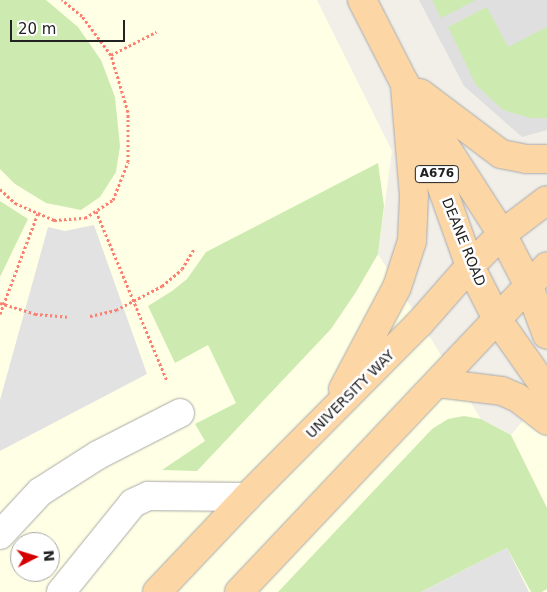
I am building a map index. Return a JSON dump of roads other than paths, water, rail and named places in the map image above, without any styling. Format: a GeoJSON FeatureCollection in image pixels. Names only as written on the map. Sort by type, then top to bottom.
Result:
{"type":"FeatureCollection","features":[{"type":"Feature","properties":{"kind":"main road","name":"DEANE ROAD"},"geometry":{"type":"LineString","coordinates":[[362,0],[404,82],[502,234],[537,275],[547,335]]}},
{"type":"Feature","properties":{"kind":"main road","name":"DEANE ROAD"},"geometry":{"type":"LineString","coordinates":[[404,82],[470,266],[497,319],[547,390]]}},
{"type":"Feature","properties":{"kind":"main road"},"geometry":{"type":"LineString","coordinates":[[404,82],[501,154],[527,159],[547,159]]}},
{"type":"Feature","properties":{"kind":"main road"},"geometry":{"type":"LineString","coordinates":[[328,416],[397,287],[412,241],[414,196],[404,82]]}},
{"type":"Feature","properties":{"kind":"main road","name":"UNIVERSITY WAY"},"geometry":{"type":"LineString","coordinates":[[157,592],[247,496],[418,324],[470,266],[502,234],[547,200]]}},
{"type":"Feature","properties":{"kind":"main road"},"geometry":{"type":"LineString","coordinates":[[239,592],[537,275]]}},
{"type":"Feature","properties":{"kind":"main road"},"geometry":{"type":"LineString","coordinates":[[437,383],[502,391],[518,398],[547,421]]}},
{"type":"Feature","properties":{"kind":"lane"},"geometry":{"type":"LineString","coordinates":[[0,534],[40,492],[98,455],[180,413]]}},
{"type":"Feature","properties":{"kind":"lane"},"geometry":{"type":"LineString","coordinates":[[61,592],[133,504],[148,496],[247,496]]}}]}
